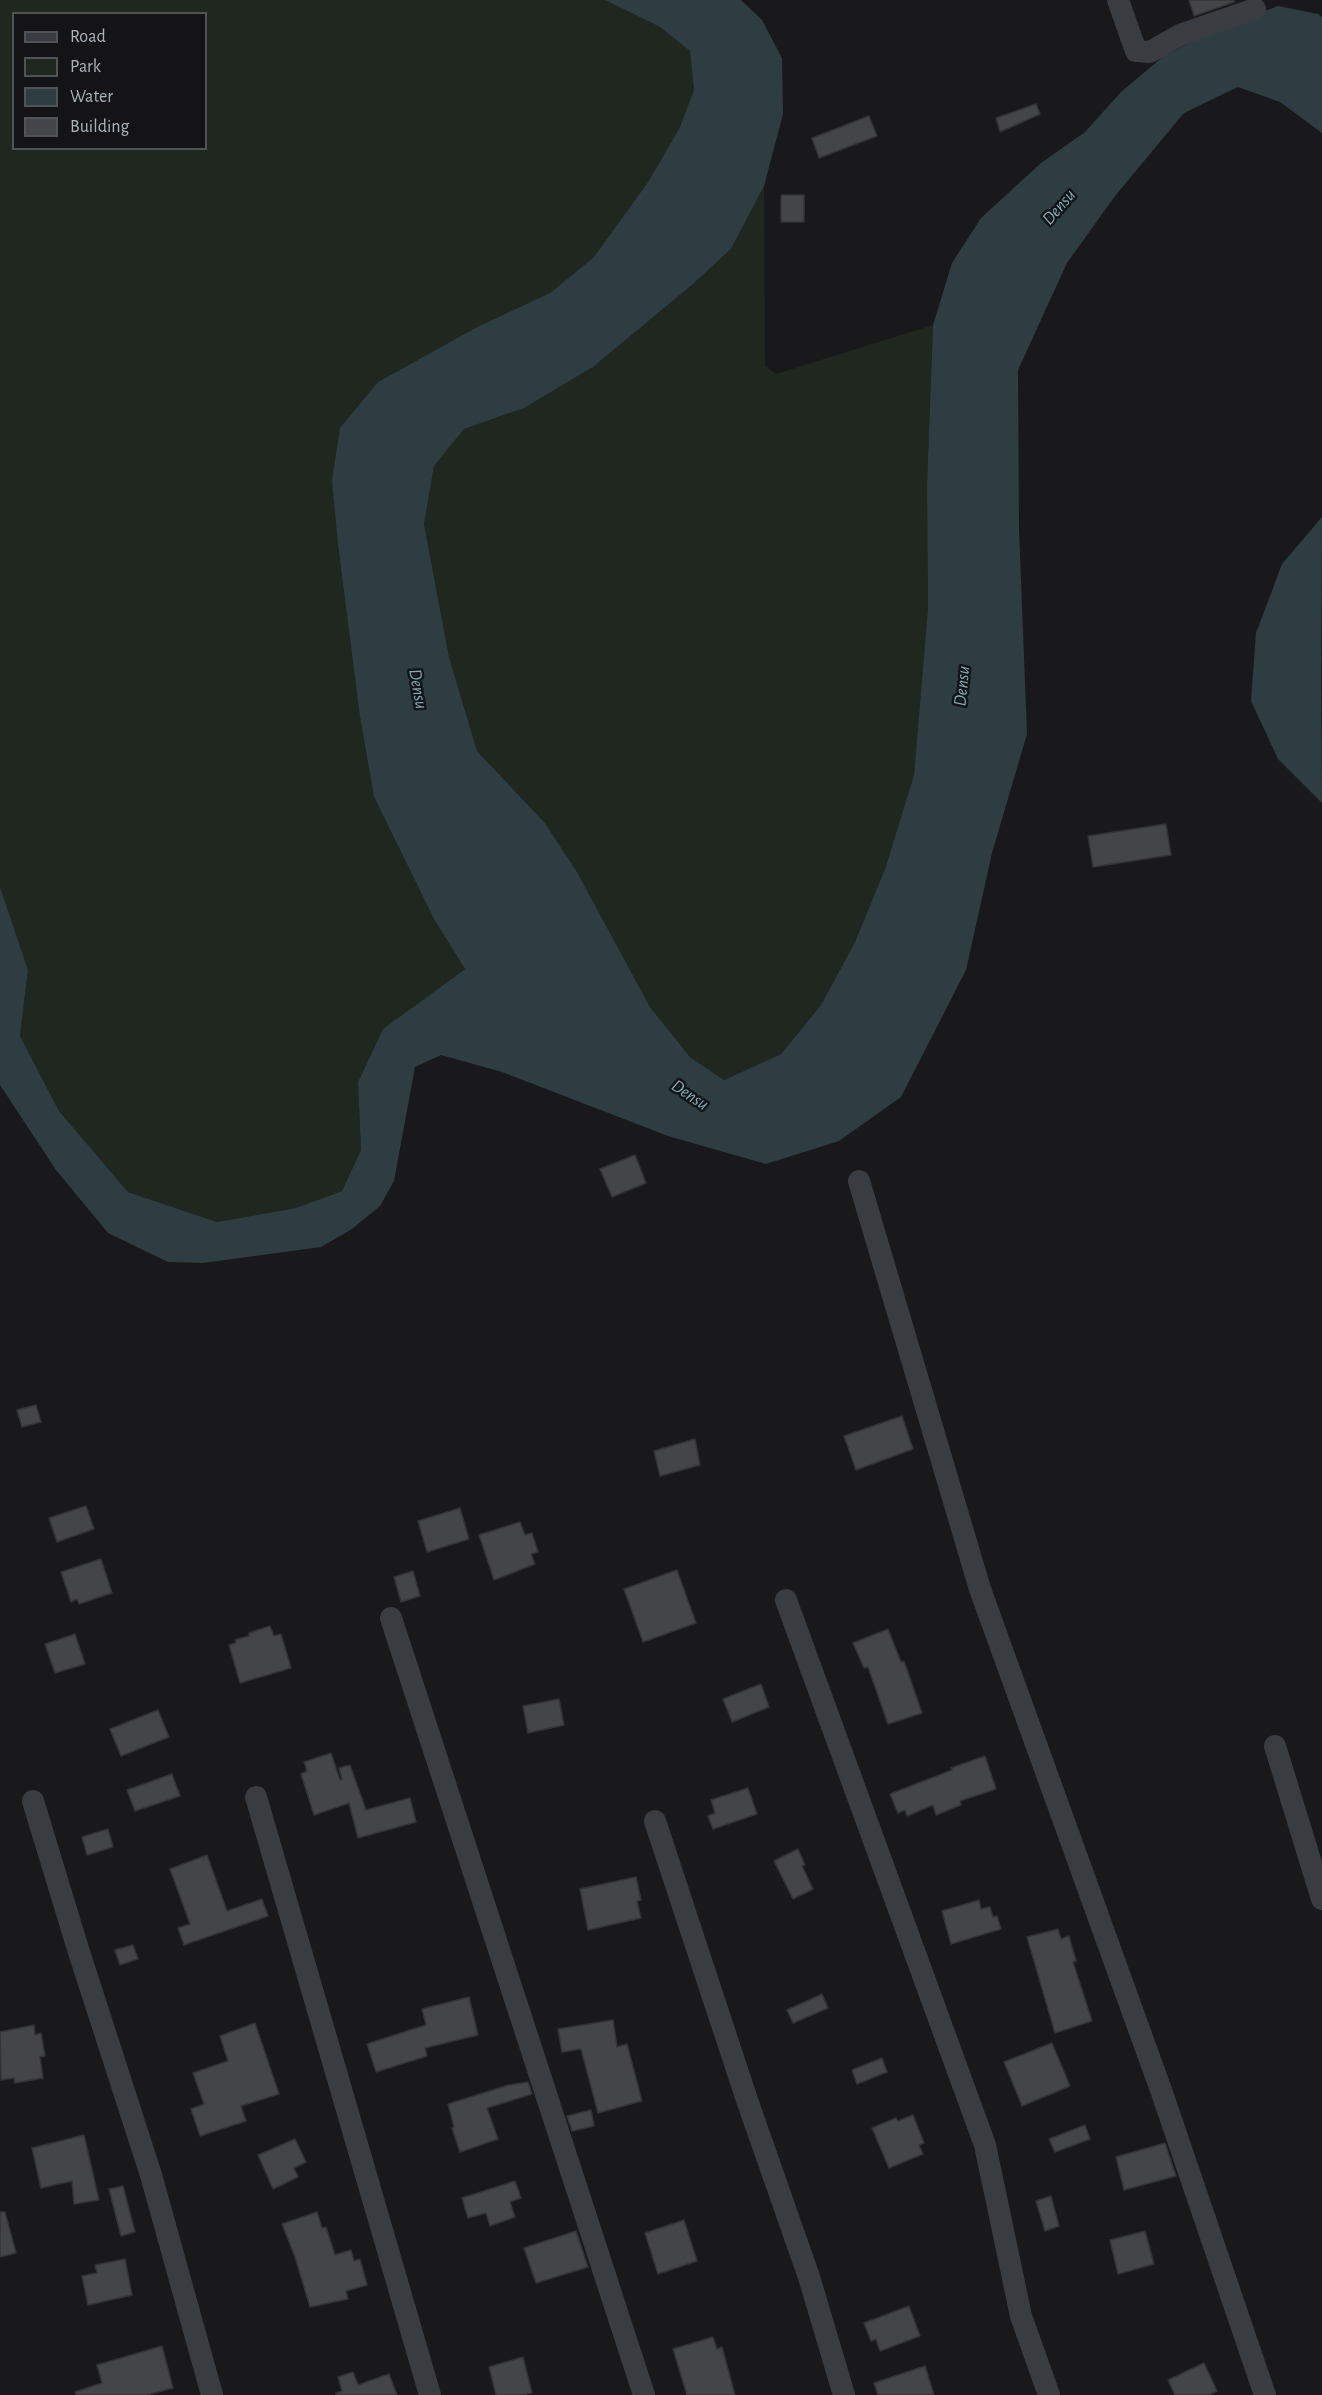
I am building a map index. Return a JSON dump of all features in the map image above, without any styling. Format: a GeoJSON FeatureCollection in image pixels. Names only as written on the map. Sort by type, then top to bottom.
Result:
{"type":"FeatureCollection","features":[{"type":"Feature","properties":{"kind":"street"},"geometry":{"type":"LineString","coordinates":[[1118,0],[1136,51],[1150,52],[1180,35],[1255,9]]}},
{"type":"Feature","properties":{"kind":"street"},"geometry":{"type":"LineString","coordinates":[[859,1181],[980,1589],[1161,2090],[1265,2395]]}},
{"type":"Feature","properties":{"kind":"street"},"geometry":{"type":"LineString","coordinates":[[786,1600],[985,2145],[1021,2316],[1049,2395]]}},
{"type":"Feature","properties":{"kind":"street"},"geometry":{"type":"LineString","coordinates":[[391,1618],[644,2395]]}},
{"type":"Feature","properties":{"kind":"street"},"geometry":{"type":"LineString","coordinates":[[1275,1746],[1322,1899]]}},
{"type":"Feature","properties":{"kind":"street"},"geometry":{"type":"LineString","coordinates":[[256,1797],[430,2395]]}},
{"type":"Feature","properties":{"kind":"street"},"geometry":{"type":"LineString","coordinates":[[33,1801],[151,2175],[212,2395]]}},
{"type":"Feature","properties":{"kind":"street"},"geometry":{"type":"LineString","coordinates":[[655,1821],[747,2100],[809,2277],[844,2395]]}},
{"type":"Feature","properties":{"kind":"green space"},"geometry":{"type":"Polygon","coordinates":[[[0,0],[605,0],[660,27],[690,51],[694,90],[679,129],[648,182],[594,257],[550,293],[477,327],[378,382],[338,545],[360,717],[374,797],[434,919],[465,969],[383,1029],[358,1082],[361,1150],[342,1191],[296,1208],[217,1222],[128,1192],[59,1111],[20,1036],[28,970],[0,887],[0,0]]]}},
{"type":"Feature","properties":{"kind":"green space"},"geometry":{"type":"Polygon","coordinates":[[[764,186],[765,366],[776,374],[933,325],[927,484],[928,608],[914,775],[885,869],[855,942],[821,1005],[781,1054],[724,1080],[690,1057],[650,1007],[577,872],[545,823],[477,751],[449,657],[424,524],[434,466],[464,429],[524,408],[593,367],[693,284],[731,249],[764,186]]]}},
{"type":"Feature","properties":{"kind":"water","name":"Densu"},"geometry":{"type":"Polygon","coordinates":[[[605,0],[741,0],[762,20],[782,58],[783,114],[764,186],[731,249],[693,284],[593,367],[524,408],[464,429],[434,466],[424,524],[449,657],[477,751],[545,823],[577,872],[650,1007],[690,1057],[724,1080],[781,1054],[821,1005],[855,942],[885,869],[914,775],[928,608],[927,484],[933,325],[952,263],[981,218],[1041,163],[1085,132],[1122,91],[1164,56],[1215,30],[1278,6],[1318,14],[1322,17],[1322,133],[1280,102],[1238,87],[1184,113],[1115,196],[1067,263],[1018,370],[1019,529],[1027,734],[992,853],[966,970],[901,1097],[839,1141],[766,1164],[668,1136],[502,1072],[441,1055],[415,1067],[394,1181],[380,1206],[352,1229],[321,1247],[203,1263],[168,1262],[108,1233],[56,1170],[0,1085],[0,887],[28,970],[20,1036],[59,1111],[128,1192],[217,1222],[296,1208],[342,1191],[361,1150],[358,1082],[383,1029],[465,969],[434,919],[374,797],[360,717],[332,480],[340,428],[378,382],[477,327],[550,293],[594,257],[648,182],[679,129],[694,90],[690,51],[660,27],[605,0]]]}},
{"type":"Feature","properties":{"kind":"water"},"geometry":{"type":"Polygon","coordinates":[[[1322,517],[1322,803],[1278,759],[1251,701],[1256,633],[1282,564],[1322,517]]]}},
{"type":"Feature","properties":{"kind":"building"},"geometry":{"type":"Polygon","coordinates":[[[1189,0],[1234,0],[1234,2],[1194,16],[1189,0]]]}},
{"type":"Feature","properties":{"kind":"building"},"geometry":{"type":"Polygon","coordinates":[[[1036,104],[1040,114],[1000,132],[996,118],[1036,104]]]}},
{"type":"Feature","properties":{"kind":"building"},"geometry":{"type":"Polygon","coordinates":[[[869,116],[877,136],[819,158],[812,138],[869,116]]]}},
{"type":"Feature","properties":{"kind":"building"},"geometry":{"type":"Polygon","coordinates":[[[781,195],[804,195],[804,222],[781,222],[781,195]]]}},
{"type":"Feature","properties":{"kind":"building"},"geometry":{"type":"Polygon","coordinates":[[[1166,824],[1171,855],[1093,867],[1088,836],[1166,824]]]}},
{"type":"Feature","properties":{"kind":"building"},"geometry":{"type":"Polygon","coordinates":[[[635,1155],[646,1183],[612,1197],[600,1169],[635,1155]]]}},
{"type":"Feature","properties":{"kind":"building"},"geometry":{"type":"Polygon","coordinates":[[[36,1405],[41,1422],[22,1427],[17,1410],[36,1405]]]}},
{"type":"Feature","properties":{"kind":"building"},"geometry":{"type":"Polygon","coordinates":[[[902,1416],[913,1449],[856,1470],[844,1436],[902,1416]]]}},
{"type":"Feature","properties":{"kind":"building"},"geometry":{"type":"Polygon","coordinates":[[[695,1439],[700,1465],[660,1476],[654,1451],[695,1439]]]}},
{"type":"Feature","properties":{"kind":"building"},"geometry":{"type":"Polygon","coordinates":[[[86,1506],[94,1529],[57,1542],[49,1518],[86,1506]]]}},
{"type":"Feature","properties":{"kind":"building"},"geometry":{"type":"Polygon","coordinates":[[[460,1508],[469,1539],[427,1552],[418,1521],[460,1508]]]}},
{"type":"Feature","properties":{"kind":"building"},"geometry":{"type":"Polygon","coordinates":[[[520,1522],[525,1535],[532,1533],[538,1552],[531,1554],[535,1564],[494,1580],[479,1535],[520,1522]]]}},
{"type":"Feature","properties":{"kind":"building"},"geometry":{"type":"Polygon","coordinates":[[[101,1559],[112,1593],[79,1604],[77,1599],[71,1602],[61,1572],[101,1559]]]}},
{"type":"Feature","properties":{"kind":"building"},"geometry":{"type":"Polygon","coordinates":[[[677,1570],[696,1623],[643,1642],[624,1589],[677,1570]]]}},
{"type":"Feature","properties":{"kind":"building"},"geometry":{"type":"Polygon","coordinates":[[[413,1571],[420,1596],[401,1602],[394,1577],[413,1571]]]}},
{"type":"Feature","properties":{"kind":"building"},"geometry":{"type":"Polygon","coordinates":[[[270,1626],[274,1636],[281,1634],[291,1668],[240,1683],[229,1645],[236,1643],[235,1640],[249,1636],[249,1633],[270,1626]]]}},
{"type":"Feature","properties":{"kind":"building"},"geometry":{"type":"Polygon","coordinates":[[[888,1629],[901,1662],[904,1661],[922,1713],[888,1724],[868,1667],[864,1668],[853,1643],[888,1629]]]}},
{"type":"Feature","properties":{"kind":"building"},"geometry":{"type":"Polygon","coordinates":[[[75,1634],[85,1664],[55,1673],[45,1644],[75,1634]]]}},
{"type":"Feature","properties":{"kind":"building"},"geometry":{"type":"Polygon","coordinates":[[[761,1684],[769,1707],[732,1722],[723,1699],[761,1684]]]}},
{"type":"Feature","properties":{"kind":"building"},"geometry":{"type":"Polygon","coordinates":[[[559,1699],[564,1725],[528,1733],[523,1706],[559,1699]]]}},
{"type":"Feature","properties":{"kind":"building"},"geometry":{"type":"Polygon","coordinates":[[[158,1710],[169,1737],[121,1756],[110,1729],[158,1710]]]}},
{"type":"Feature","properties":{"kind":"building"},"geometry":{"type":"Polygon","coordinates":[[[331,1753],[340,1780],[342,1779],[339,1768],[350,1765],[366,1810],[410,1798],[416,1822],[358,1838],[349,1803],[314,1815],[301,1774],[307,1771],[304,1762],[331,1753]]]}},
{"type":"Feature","properties":{"kind":"building"},"geometry":{"type":"Polygon","coordinates":[[[985,1756],[996,1789],[960,1801],[961,1805],[936,1815],[933,1805],[907,1816],[905,1810],[898,1813],[890,1794],[985,1756]]]}},
{"type":"Feature","properties":{"kind":"building"},"geometry":{"type":"Polygon","coordinates":[[[172,1774],[180,1796],[135,1811],[127,1790],[172,1774]]]}},
{"type":"Feature","properties":{"kind":"building"},"geometry":{"type":"Polygon","coordinates":[[[748,1788],[757,1814],[713,1829],[708,1816],[715,1813],[711,1800],[748,1788]]]}},
{"type":"Feature","properties":{"kind":"building"},"geometry":{"type":"Polygon","coordinates":[[[108,1829],[113,1847],[87,1855],[82,1837],[108,1829]]]}},
{"type":"Feature","properties":{"kind":"building"},"geometry":{"type":"Polygon","coordinates":[[[798,1849],[805,1865],[802,1866],[813,1889],[793,1899],[774,1861],[798,1849]]]}},
{"type":"Feature","properties":{"kind":"building"},"geometry":{"type":"Polygon","coordinates":[[[207,1855],[227,1911],[262,1899],[268,1916],[184,1945],[178,1928],[190,1924],[170,1869],[207,1855]]]}},
{"type":"Feature","properties":{"kind":"building"},"geometry":{"type":"Polygon","coordinates":[[[636,1877],[641,1900],[637,1901],[641,1918],[588,1930],[580,1889],[636,1877]]]}},
{"type":"Feature","properties":{"kind":"building"},"geometry":{"type":"Polygon","coordinates":[[[979,1900],[981,1909],[990,1907],[993,1917],[997,1916],[1001,1929],[951,1944],[942,1911],[979,1900]]]}},
{"type":"Feature","properties":{"kind":"building"},"geometry":{"type":"Polygon","coordinates":[[[1058,1929],[1061,1939],[1069,1936],[1076,1961],[1073,1962],[1092,2021],[1055,2033],[1027,1937],[1058,1929]]]}},
{"type":"Feature","properties":{"kind":"building"},"geometry":{"type":"Polygon","coordinates":[[[133,1945],[138,1959],[120,1965],[115,1950],[133,1945]]]}},
{"type":"Feature","properties":{"kind":"building"},"geometry":{"type":"Polygon","coordinates":[[[822,1994],[828,2008],[793,2023],[787,2010],[822,1994]]]}},
{"type":"Feature","properties":{"kind":"building"},"geometry":{"type":"Polygon","coordinates":[[[469,1997],[478,2035],[425,2048],[427,2056],[376,2072],[367,2044],[426,2025],[422,2009],[469,1997]]]}},
{"type":"Feature","properties":{"kind":"building"},"geometry":{"type":"Polygon","coordinates":[[[613,2020],[617,2047],[627,2044],[642,2101],[598,2113],[581,2049],[562,2052],[558,2029],[613,2020]]]}},
{"type":"Feature","properties":{"kind":"building"},"geometry":{"type":"Polygon","coordinates":[[[255,2023],[279,2094],[241,2106],[246,2121],[200,2136],[191,2109],[204,2104],[193,2073],[228,2061],[220,2036],[255,2023]]]}},
{"type":"Feature","properties":{"kind":"building"},"geometry":{"type":"Polygon","coordinates":[[[34,2025],[35,2035],[41,2033],[45,2056],[40,2057],[43,2078],[15,2083],[14,2078],[1,2080],[0,2032],[34,2025]]]}},
{"type":"Feature","properties":{"kind":"building"},"geometry":{"type":"Polygon","coordinates":[[[1052,2043],[1070,2086],[1022,2106],[1004,2062],[1052,2043]]]}},
{"type":"Feature","properties":{"kind":"building"},"geometry":{"type":"Polygon","coordinates":[[[882,2058],[887,2072],[857,2084],[852,2070],[882,2058]]]}},
{"type":"Feature","properties":{"kind":"building"},"geometry":{"type":"Polygon","coordinates":[[[528,2082],[532,2094],[487,2108],[498,2139],[460,2152],[452,2128],[454,2127],[448,2104],[509,2085],[528,2082]]]}},
{"type":"Feature","properties":{"kind":"building"},"geometry":{"type":"Polygon","coordinates":[[[591,2110],[594,2126],[572,2131],[567,2116],[591,2110]]]}},
{"type":"Feature","properties":{"kind":"building"},"geometry":{"type":"Polygon","coordinates":[[[913,2115],[924,2143],[919,2145],[923,2154],[889,2168],[872,2128],[896,2118],[898,2121],[913,2115]]]}},
{"type":"Feature","properties":{"kind":"building"},"geometry":{"type":"Polygon","coordinates":[[[1085,2125],[1090,2139],[1055,2152],[1049,2139],[1085,2125]]]}},
{"type":"Feature","properties":{"kind":"building"},"geometry":{"type":"Polygon","coordinates":[[[84,2135],[99,2200],[74,2204],[72,2181],[41,2188],[32,2148],[84,2135]]]}},
{"type":"Feature","properties":{"kind":"building"},"geometry":{"type":"Polygon","coordinates":[[[295,2139],[306,2162],[294,2168],[298,2177],[273,2189],[258,2155],[295,2139]]]}},
{"type":"Feature","properties":{"kind":"building"},"geometry":{"type":"Polygon","coordinates":[[[1165,2143],[1176,2176],[1124,2190],[1116,2157],[1165,2143]]]}},
{"type":"Feature","properties":{"kind":"building"},"geometry":{"type":"Polygon","coordinates":[[[515,2181],[521,2198],[510,2202],[515,2217],[490,2226],[486,2213],[468,2218],[462,2198],[515,2181]]]}},
{"type":"Feature","properties":{"kind":"building"},"geometry":{"type":"Polygon","coordinates":[[[123,2186],[135,2232],[121,2236],[109,2189],[123,2186]]]}},
{"type":"Feature","properties":{"kind":"building"},"geometry":{"type":"Polygon","coordinates":[[[1051,2196],[1059,2226],[1045,2231],[1036,2201],[1051,2196]]]}},
{"type":"Feature","properties":{"kind":"building"},"geometry":{"type":"Polygon","coordinates":[[[0,2212],[5,2212],[16,2253],[0,2257],[0,2212]]]}},
{"type":"Feature","properties":{"kind":"building"},"geometry":{"type":"Polygon","coordinates":[[[317,2212],[322,2228],[326,2227],[335,2255],[351,2250],[354,2261],[360,2259],[367,2285],[346,2291],[348,2299],[310,2307],[282,2224],[317,2212]]]}},
{"type":"Feature","properties":{"kind":"building"},"geometry":{"type":"Polygon","coordinates":[[[684,2220],[697,2261],[658,2274],[645,2233],[684,2220]]]}},
{"type":"Feature","properties":{"kind":"building"},"geometry":{"type":"Polygon","coordinates":[[[576,2231],[588,2267],[536,2283],[524,2248],[576,2231]]]}},
{"type":"Feature","properties":{"kind":"building"},"geometry":{"type":"Polygon","coordinates":[[[1145,2231],[1154,2264],[1118,2274],[1110,2240],[1145,2231]]]}},
{"type":"Feature","properties":{"kind":"building"},"geometry":{"type":"Polygon","coordinates":[[[125,2259],[132,2295],[88,2305],[82,2276],[97,2273],[95,2265],[125,2259]]]}},
{"type":"Feature","properties":{"kind":"building"},"geometry":{"type":"Polygon","coordinates":[[[909,2306],[920,2336],[880,2351],[876,2339],[871,2341],[864,2323],[909,2306]]]}},
{"type":"Feature","properties":{"kind":"building"},"geometry":{"type":"Polygon","coordinates":[[[713,2337],[717,2349],[722,2347],[735,2395],[687,2395],[673,2349],[713,2337]]]}},
{"type":"Feature","properties":{"kind":"building"},"geometry":{"type":"Polygon","coordinates":[[[162,2346],[173,2388],[147,2395],[76,2395],[75,2392],[102,2383],[97,2365],[162,2346]]]}},
{"type":"Feature","properties":{"kind":"building"},"geometry":{"type":"Polygon","coordinates":[[[523,2357],[532,2393],[496,2395],[489,2367],[523,2357]]]}},
{"type":"Feature","properties":{"kind":"building"},"geometry":{"type":"Polygon","coordinates":[[[1204,2363],[1217,2391],[1209,2395],[1175,2395],[1168,2380],[1204,2363]]]}},
{"type":"Feature","properties":{"kind":"building"},"geometry":{"type":"Polygon","coordinates":[[[925,2366],[934,2395],[878,2395],[874,2383],[925,2366]]]}},
{"type":"Feature","properties":{"kind":"building"},"geometry":{"type":"Polygon","coordinates":[[[353,2372],[358,2385],[389,2374],[397,2395],[336,2395],[342,2391],[338,2377],[353,2372]]]}}]}
